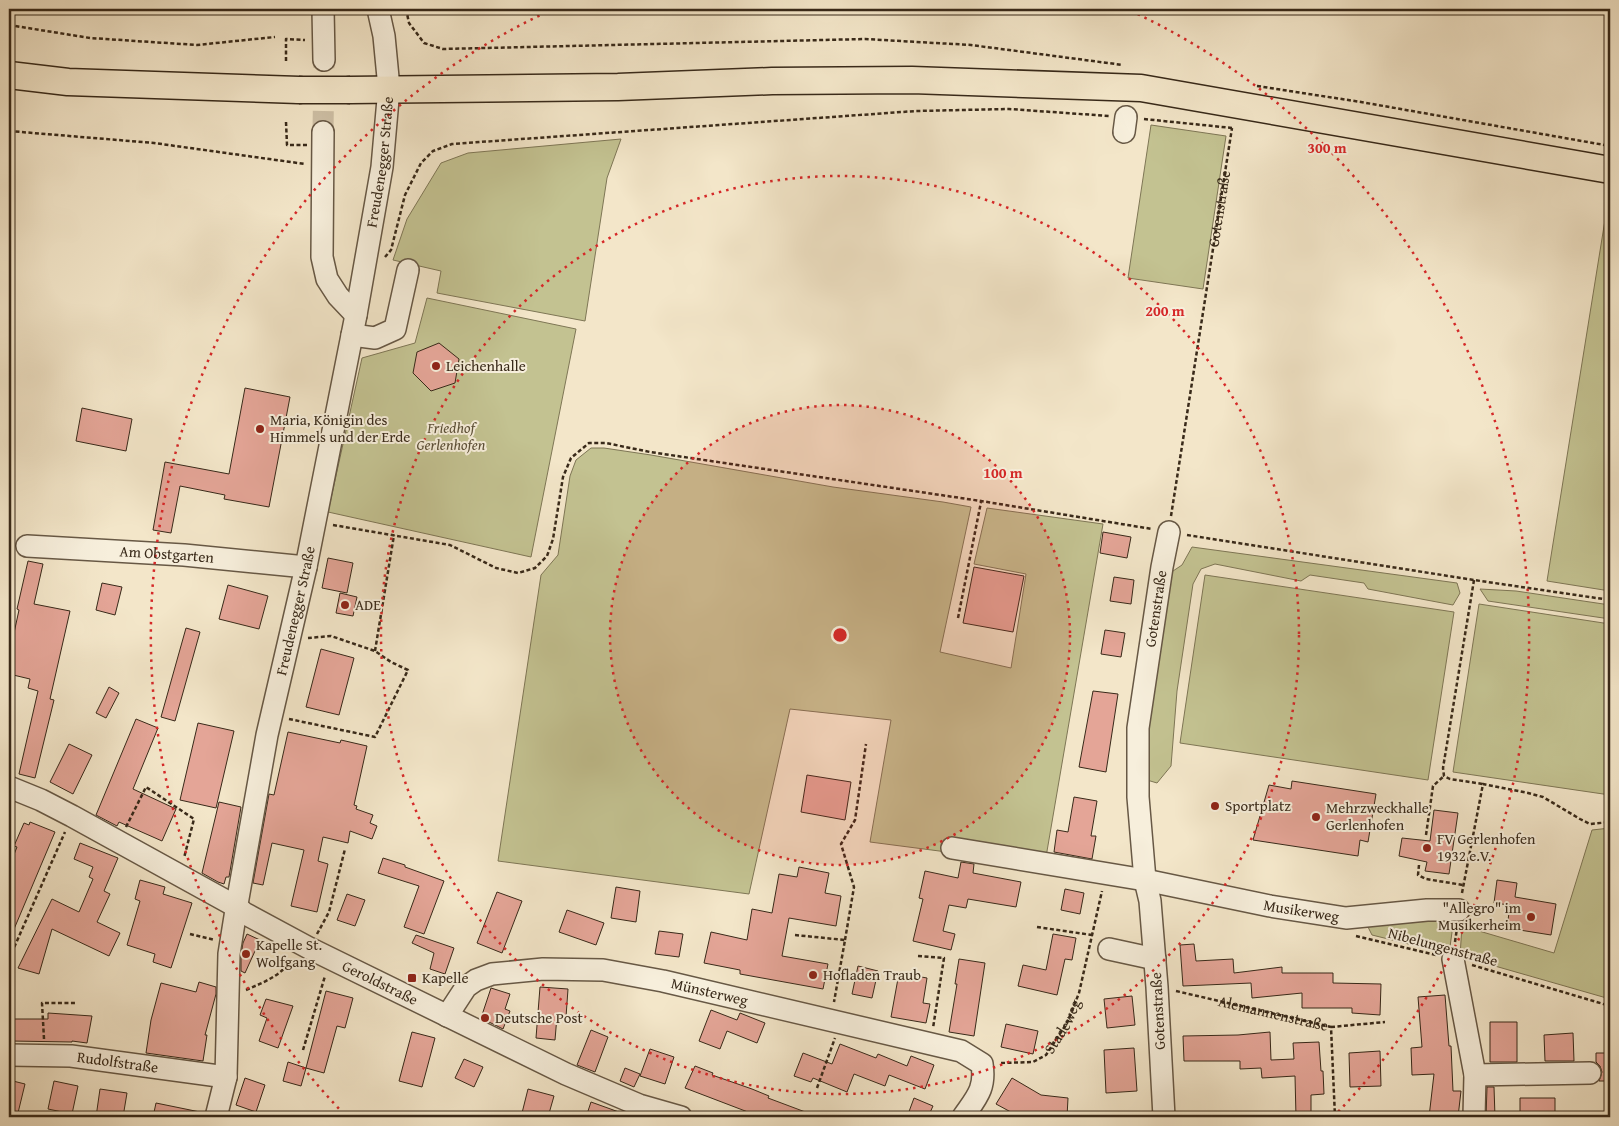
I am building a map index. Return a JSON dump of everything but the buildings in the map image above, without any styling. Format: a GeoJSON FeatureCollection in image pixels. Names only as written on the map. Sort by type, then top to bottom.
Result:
{"type":"FeatureCollection","features":[{"type":"Feature","properties":{"kind":"main road"},"geometry":{"type":"LineString","coordinates":[[9,75],[68,82],[300,90],[618,87],[772,81],[912,80],[1141,88],[1610,170]]}},
{"type":"Feature","properties":{"kind":"street"},"geometry":{"type":"LineString","coordinates":[[323,9],[324,60]]}},
{"type":"Feature","properties":{"kind":"street","name":"Freudenegger Straße"},"geometry":{"type":"LineString","coordinates":[[216,1117],[226,1077],[229,954],[265,745],[306,567],[362,285],[382,167],[389,88],[384,36],[378,9]]}},
{"type":"Feature","properties":{"kind":"street"},"geometry":{"type":"LineString","coordinates":[[323,132],[322,257],[327,279],[354,325],[374,338],[395,329],[408,270]]}},
{"type":"Feature","properties":{"kind":"street","name":"Gotenstraße"},"geometry":{"type":"LineString","coordinates":[[1164,1117],[1158,987],[1150,901],[1145,880],[1138,797],[1138,728],[1168,532]]}},
{"type":"Feature","properties":{"kind":"street","name":"Am Obstgarten"},"geometry":{"type":"LineString","coordinates":[[27,546],[184,555],[306,567]]}},
{"type":"Feature","properties":{"kind":"street","name":"Geroldstraße"},"geometry":{"type":"LineString","coordinates":[[9,787],[72,816],[305,946],[447,1016],[566,1074],[639,1105],[681,1117]]}},
{"type":"Feature","properties":{"kind":"street"},"geometry":{"type":"LineString","coordinates":[[952,848],[1145,880]]}},
{"type":"Feature","properties":{"kind":"street","name":"Musikerweg"},"geometry":{"type":"LineString","coordinates":[[1145,880],[1270,906],[1346,918],[1427,910],[1459,910]]}},
{"type":"Feature","properties":{"kind":"street"},"geometry":{"type":"LineString","coordinates":[[1109,949],[1155,958]]}},
{"type":"Feature","properties":{"kind":"street"},"geometry":{"type":"LineString","coordinates":[[1453,959],[1474,1075],[1474,1117]]}},
{"type":"Feature","properties":{"kind":"street","name":"Münsterweg"},"geometry":{"type":"LineString","coordinates":[[447,1016],[466,987],[476,980],[492,974],[544,969],[603,970],[670,983],[961,1051],[982,1064]]}},
{"type":"Feature","properties":{"kind":"street","name":"Rudolfstraße"},"geometry":{"type":"LineString","coordinates":[[9,1054],[71,1056],[226,1077]]}},
{"type":"Feature","properties":{"kind":"street"},"geometry":{"type":"LineString","coordinates":[[963,1117],[978,1095],[982,1084],[984,1076],[982,1064]]}},
{"type":"Feature","properties":{"kind":"street"},"geometry":{"type":"LineString","coordinates":[[1474,1075],[1590,1073]]}},
{"type":"Feature","properties":{"kind":"path"},"geometry":{"type":"LineString","coordinates":[[9,25],[90,38],[196,45],[275,37]]}},
{"type":"Feature","properties":{"kind":"path"},"geometry":{"type":"LineString","coordinates":[[286,39],[286,61]]}},
{"type":"Feature","properties":{"kind":"path","name":"Gotenstraße"},"geometry":{"type":"LineString","coordinates":[[362,285],[392,250],[406,195],[421,163],[433,151],[452,144],[916,111],[1009,109],[1125,124],[1232,128],[1168,532]]}},
{"type":"Feature","properties":{"kind":"path"},"geometry":{"type":"LineString","coordinates":[[286,122],[287,145]]}},
{"type":"Feature","properties":{"kind":"path"},"geometry":{"type":"LineString","coordinates":[[9,131],[154,143],[323,166]]}},
{"type":"Feature","properties":{"kind":"path"},"geometry":{"type":"LineString","coordinates":[[314,521],[450,545],[496,568],[518,573],[535,568],[547,556],[553,539],[563,477],[571,458],[589,443],[606,443],[650,452],[981,501],[1168,532],[1610,600]]}},
{"type":"Feature","properties":{"kind":"path"},"geometry":{"type":"LineString","coordinates":[[958,618],[981,501]]}},
{"type":"Feature","properties":{"kind":"path"},"geometry":{"type":"LineString","coordinates":[[375,651],[394,535]]}},
{"type":"Feature","properties":{"kind":"path"},"geometry":{"type":"LineString","coordinates":[[1444,776],[1443,768],[1474,580]]}},
{"type":"Feature","properties":{"kind":"path"},"geometry":{"type":"LineString","coordinates":[[272,715],[375,737],[408,670],[375,651],[330,636],[289,640]]}},
{"type":"Feature","properties":{"kind":"path"},"geometry":{"type":"LineString","coordinates":[[817,1088],[836,1022],[844,940],[854,888],[841,844],[855,820],[866,744]]}},
{"type":"Feature","properties":{"kind":"path"},"geometry":{"type":"LineString","coordinates":[[1444,776],[1450,779],[1528,793],[1543,798],[1590,824],[1610,822]]}},
{"type":"Feature","properties":{"kind":"path"},"geometry":{"type":"LineString","coordinates":[[1426,835],[1433,786],[1444,776]]}},
{"type":"Feature","properties":{"kind":"path"},"geometry":{"type":"LineString","coordinates":[[1453,959],[1463,885],[1483,784]]}},
{"type":"Feature","properties":{"kind":"path"},"geometry":{"type":"LineString","coordinates":[[119,842],[146,787],[194,819],[179,876]]}},
{"type":"Feature","properties":{"kind":"path"},"geometry":{"type":"LineString","coordinates":[[9,959],[72,816]]}},
{"type":"Feature","properties":{"kind":"path"},"geometry":{"type":"LineString","coordinates":[[228,997],[274,978],[305,946],[329,912],[345,849]]}},
{"type":"Feature","properties":{"kind":"path"},"geometry":{"type":"LineString","coordinates":[[1419,865],[1418,875],[1426,879],[1463,885]]}},
{"type":"Feature","properties":{"kind":"path","name":"Stadeweg"},"geometry":{"type":"LineString","coordinates":[[982,1064],[1033,1062],[1046,1055],[1067,1023],[1079,993],[1106,874]]}},
{"type":"Feature","properties":{"kind":"path"},"geometry":{"type":"LineString","coordinates":[[1037,927],[1092,935]]}},
{"type":"Feature","properties":{"kind":"path"},"geometry":{"type":"LineString","coordinates":[[190,934],[231,943]]}},
{"type":"Feature","properties":{"kind":"path"},"geometry":{"type":"LineString","coordinates":[[795,935],[844,940]]}},
{"type":"Feature","properties":{"kind":"path","name":"Nibelungenstraße"},"geometry":{"type":"LineString","coordinates":[[1356,936],[1453,959],[1610,1006]]}},
{"type":"Feature","properties":{"kind":"path"},"geometry":{"type":"LineString","coordinates":[[918,956],[944,958],[931,1044]]}},
{"type":"Feature","properties":{"kind":"path"},"geometry":{"type":"LineString","coordinates":[[303,1050],[330,958]]}},
{"type":"Feature","properties":{"kind":"path","name":"Alemannenstraße"},"geometry":{"type":"LineString","coordinates":[[1158,987],[1331,1027],[1335,1117]]}},
{"type":"Feature","properties":{"kind":"path"},"geometry":{"type":"LineString","coordinates":[[45,1055],[42,1003],[76,1003]]}},
{"type":"Feature","properties":{"kind":"path"},"geometry":{"type":"LineString","coordinates":[[1331,1027],[1385,1022]]}},
{"type":"Feature","properties":{"kind":"green space"},"geometry":{"type":"Polygon","coordinates":[[[1151,125],[1226,136],[1203,289],[1128,278],[1151,125]]]}},
{"type":"Feature","properties":{"kind":"green space"},"geometry":{"type":"Polygon","coordinates":[[[621,139],[607,178],[585,321],[437,293],[441,271],[393,260],[407,219],[441,163],[468,153],[621,139]]]}},
{"type":"Feature","properties":{"kind":"green space"},"geometry":{"type":"Polygon","coordinates":[[[1610,195],[1610,591],[1547,581],[1610,195]]]}},
{"type":"Feature","properties":{"kind":"green space","name":"Friedhof Gerlenhofen"},"geometry":{"type":"Polygon","coordinates":[[[427,298],[576,329],[531,557],[328,512],[362,358],[415,343],[427,298]]]}},
{"type":"Feature","properties":{"kind":"green space"},"geometry":{"type":"Polygon","coordinates":[[[591,448],[604,448],[651,455],[833,487],[971,507],[940,652],[1011,668],[1026,574],[974,564],[987,508],[1103,524],[1046,857],[947,852],[870,842],[891,720],[790,709],[749,894],[498,861],[541,575],[558,555],[570,476],[576,460],[591,448]]]}},
{"type":"Feature","properties":{"kind":"green space"},"geometry":{"type":"Polygon","coordinates":[[[1192,547],[1457,583],[1460,593],[1453,605],[1368,589],[1364,583],[1310,575],[1301,581],[1215,564],[1201,569],[1193,584],[1177,691],[1171,766],[1157,783],[1147,780],[1146,726],[1167,575],[1182,565],[1192,547]]]}},
{"type":"Feature","properties":{"kind":"green space"},"geometry":{"type":"Polygon","coordinates":[[[1205,575],[1454,612],[1428,780],[1180,743],[1205,575]]]}},
{"type":"Feature","properties":{"kind":"green space"},"geometry":{"type":"Polygon","coordinates":[[[1480,589],[1516,591],[1610,605],[1610,619],[1488,601],[1480,589]]]}},
{"type":"Feature","properties":{"kind":"green space"},"geometry":{"type":"Polygon","coordinates":[[[1479,604],[1610,624],[1610,795],[1453,772],[1479,604]]]}},
{"type":"Feature","properties":{"kind":"green space"},"geometry":{"type":"Polygon","coordinates":[[[1610,828],[1610,999],[1460,956],[1462,926],[1554,953],[1592,830],[1610,828]]]}},
{"type":"Feature","properties":{"kind":"green space"},"geometry":{"type":"Polygon","coordinates":[[[1453,918],[1449,954],[1372,935],[1368,927],[1356,922],[1453,918]]]}},
{"type":"Feature","properties":{"kind":"tunnel"},"geometry":{"type":"LineString","coordinates":[[323,132],[324,60]]}},
{"type":"Feature","properties":{"kind":"place","name":"Leichenhalle"},"geometry":{"type":"Point","coordinates":[436,366]}},
{"type":"Feature","properties":{"kind":"place","name":"Maria, Königin des Himmels und der Erde"},"geometry":{"type":"Point","coordinates":[260,429]}},
{"type":"Feature","properties":{"kind":"place","name":"ADE"},"geometry":{"type":"Point","coordinates":[345,605]}},
{"type":"Feature","properties":{"kind":"place","name":"Sportplatz"},"geometry":{"type":"Point","coordinates":[1215,806]}},
{"type":"Feature","properties":{"kind":"place","name":"Mehrzweckhalle Gerlenhofen"},"geometry":{"type":"Point","coordinates":[1316,817]}},
{"type":"Feature","properties":{"kind":"place","name":"FV Gerlenhofen 1932 e.V."},"geometry":{"type":"Point","coordinates":[1427,848]}},
{"type":"Feature","properties":{"kind":"place","name":"\"Allegro\" im Musikerheim"},"geometry":{"type":"Point","coordinates":[1531,917]}},
{"type":"Feature","properties":{"kind":"place","name":"Kapelle St. Wolfgang"},"geometry":{"type":"Point","coordinates":[246,954]}},
{"type":"Feature","properties":{"kind":"place","name":"Hofladen Traub"},"geometry":{"type":"Point","coordinates":[813,975]}},
{"type":"Feature","properties":{"kind":"place","name":"Kapelle"},"geometry":{"type":"Point","coordinates":[412,978]}},
{"type":"Feature","properties":{"kind":"place","name":"Deutsche Post"},"geometry":{"type":"Point","coordinates":[485,1018]}}]}
